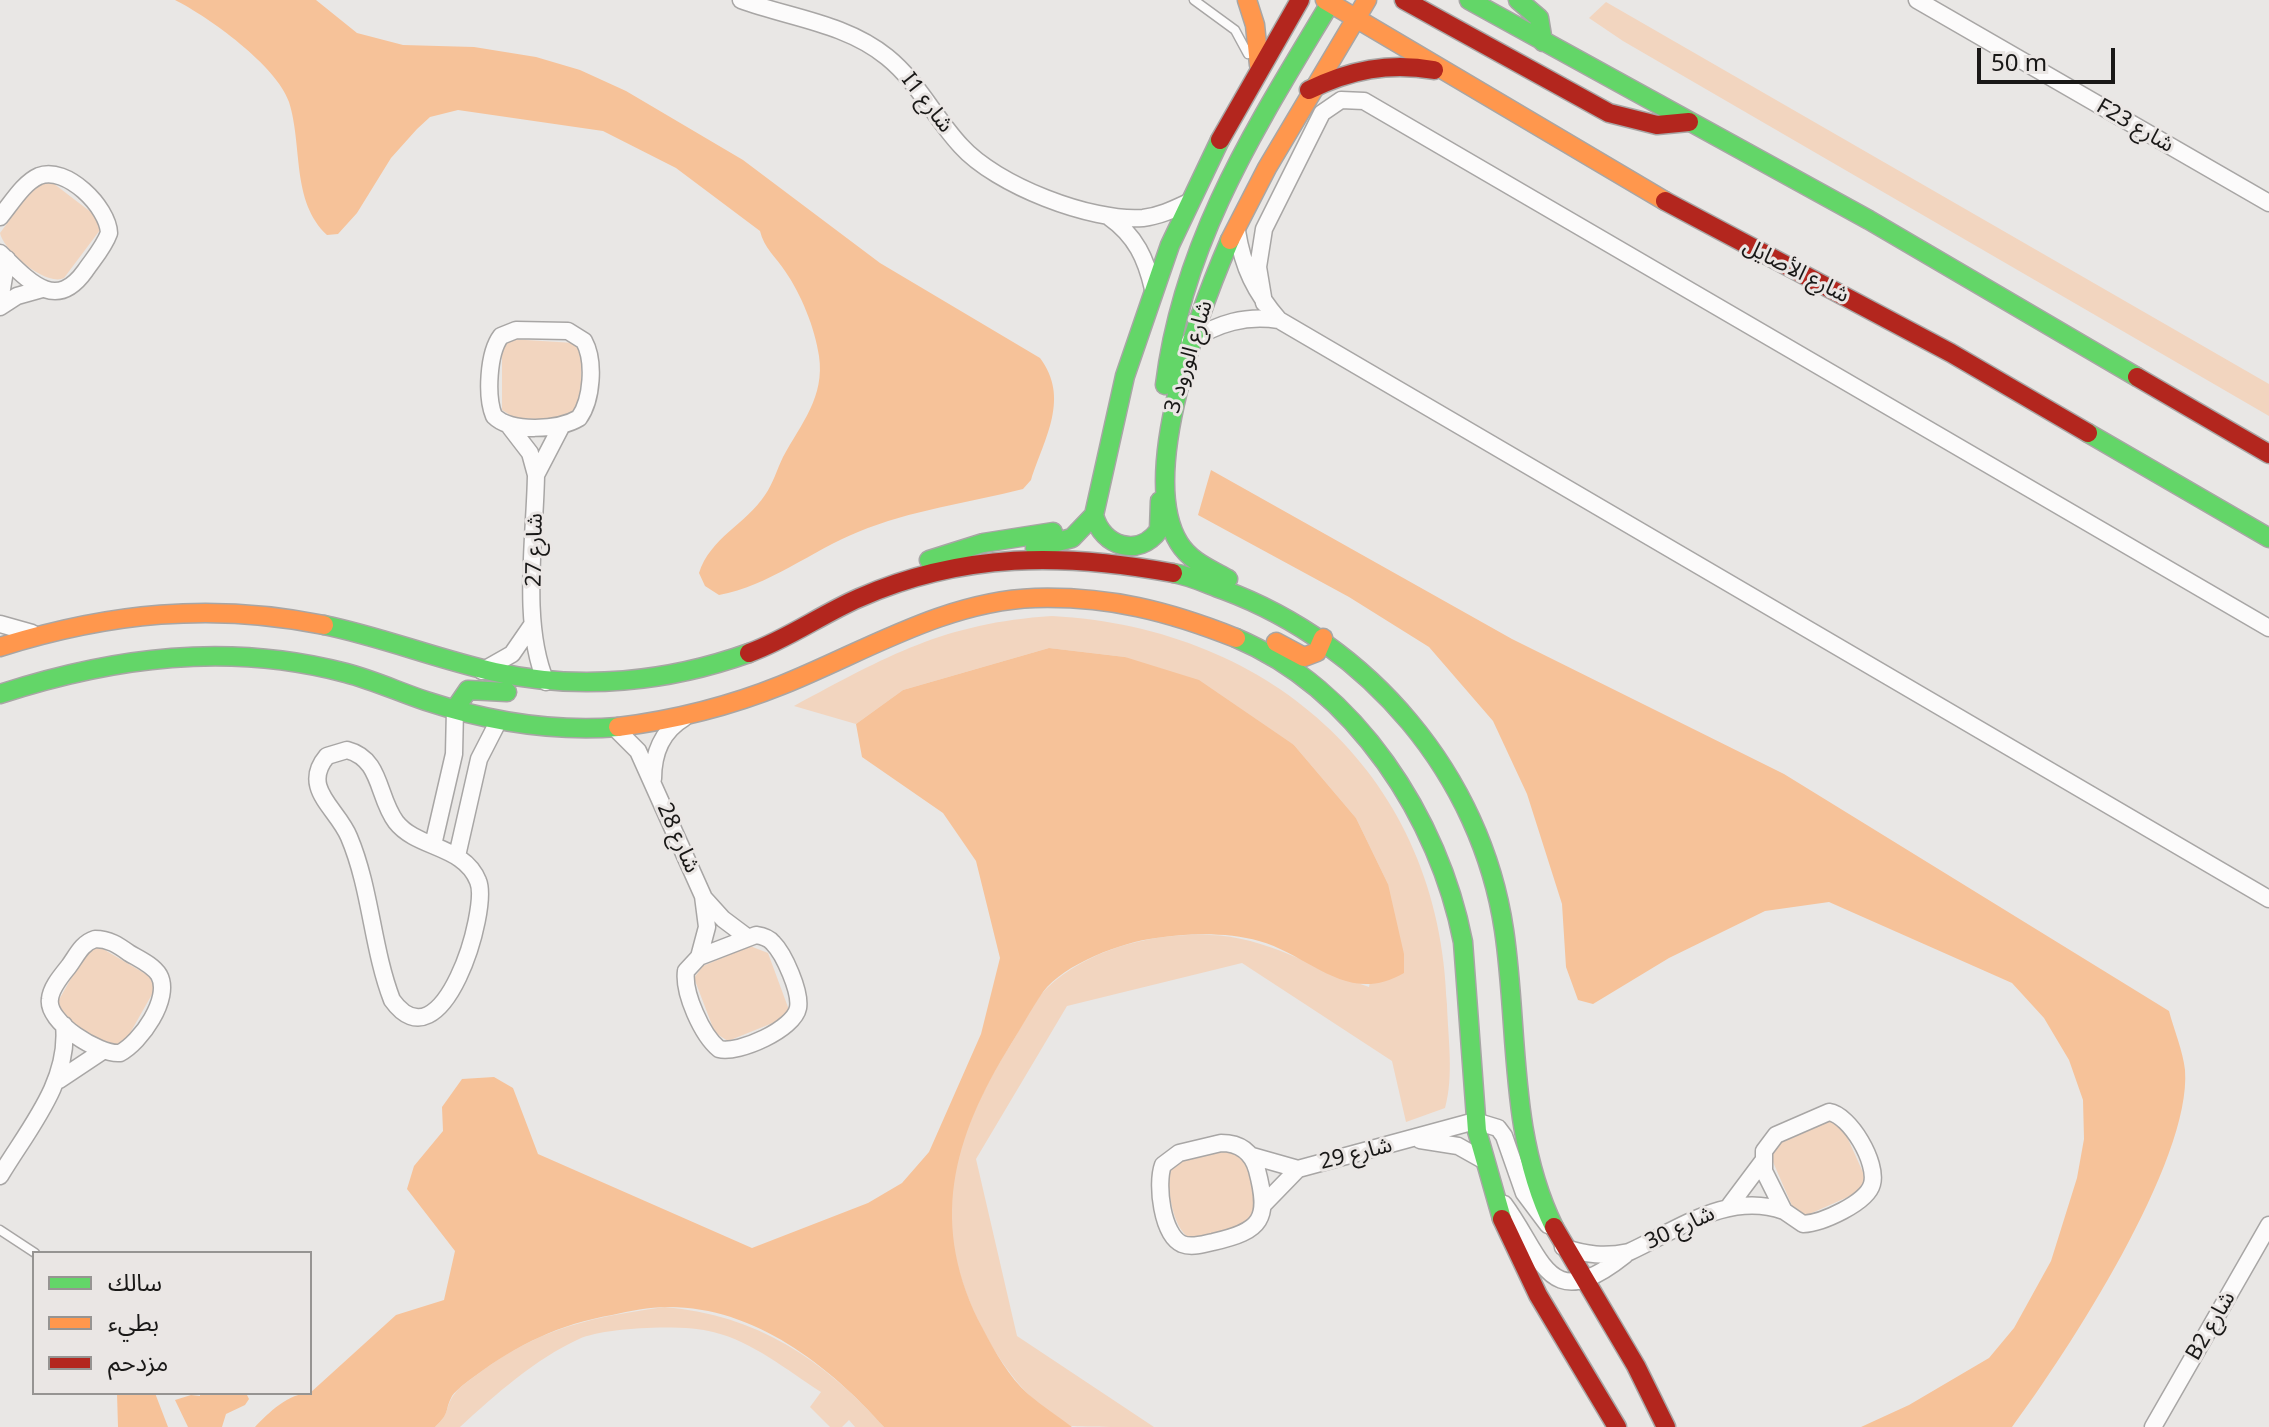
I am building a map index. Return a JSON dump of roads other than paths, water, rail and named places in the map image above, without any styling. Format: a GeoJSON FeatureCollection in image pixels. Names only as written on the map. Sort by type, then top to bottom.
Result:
{"type":"FeatureCollection","features":[{"type":"Feature","properties":{"kind":"street","name":"I1 شارع"},"geometry":{"type":"LineString","coordinates":[[741,0],[837,28],[863,41],[909,77],[962,148],[983,166],[1032,192],[1108,216],[1147,218],[1189,202]]}},
{"type":"Feature","properties":{"kind":"street"},"geometry":{"type":"LineString","coordinates":[[1247,0],[1255,25],[1256,70]]}},
{"type":"Feature","properties":{"kind":"street"},"geometry":{"type":"LineString","coordinates":[[1300,0],[1256,70],[1189,202],[1153,289],[1125,376],[1096,507],[1099,534],[1116,544],[1137,545],[1156,536],[1160,526],[1170,340],[1193,265],[1250,142],[1329,1]]}},
{"type":"Feature","properties":{"kind":"street"},"geometry":{"type":"LineString","coordinates":[[1355,19],[1356,0]]}},
{"type":"Feature","properties":{"kind":"street","name":"شارع الورود 3"},"geometry":{"type":"LineString","coordinates":[[1262,604],[1191,558],[1179,543],[1167,507],[1166,441],[1190,341],[1256,187],[1309,90],[1367,0]]}},
{"type":"Feature","properties":{"kind":"street"},"geometry":{"type":"LineString","coordinates":[[1404,0],[1609,113],[1657,125],[1689,122]]}},
{"type":"Feature","properties":{"kind":"street"},"geometry":{"type":"LineString","coordinates":[[1469,0],[1869,220],[2269,454]]}},
{"type":"Feature","properties":{"kind":"street"},"geometry":{"type":"LineString","coordinates":[[1518,0],[1539,18],[1543,42]]}},
{"type":"Feature","properties":{"kind":"street","name":"F23 شارع"},"geometry":{"type":"LineString","coordinates":[[1917,0],[2269,203]]}},
{"type":"Feature","properties":{"kind":"street","name":"شارع الأصايل"},"geometry":{"type":"LineString","coordinates":[[1329,1],[1680,210],[1951,353],[2269,538]]}},
{"type":"Feature","properties":{"kind":"street"},"geometry":{"type":"LineString","coordinates":[[1309,90],[1366,68],[1393,65],[1447,74]]}},
{"type":"Feature","properties":{"kind":"street"},"geometry":{"type":"LineString","coordinates":[[1264,303],[1258,267],[1264,229],[1322,113],[1341,100],[1364,101],[2269,628]]}},
{"type":"Feature","properties":{"kind":"street"},"geometry":{"type":"LineString","coordinates":[[0,217],[28,183],[44,174],[61,176],[105,212],[109,222],[105,243],[74,286],[64,291],[42,289],[0,304],[3,256]]}},
{"type":"Feature","properties":{"kind":"street","name":"I1 شارع"},"geometry":{"type":"LineString","coordinates":[[1108,216],[1138,246],[1153,289]]}},
{"type":"Feature","properties":{"kind":"street"},"geometry":{"type":"LineString","coordinates":[[1237,231],[1246,272],[1264,303],[1279,320],[2269,899]]}},
{"type":"Feature","properties":{"kind":"street"},"geometry":{"type":"LineString","coordinates":[[3,256],[42,289]]}},
{"type":"Feature","properties":{"kind":"street"},"geometry":{"type":"LineString","coordinates":[[1190,341],[1224,323],[1242,319],[1279,320]]}},
{"type":"Feature","properties":{"kind":"street","name":"شارع 27"},"geometry":{"type":"LineString","coordinates":[[536,475],[562,425],[579,418],[585,410],[589,350],[584,341],[568,331],[508,332],[496,343],[490,397],[494,416],[510,427],[530,453],[536,475],[532,625],[536,654],[546,682]]}},
{"type":"Feature","properties":{"kind":"street"},"geometry":{"type":"LineString","coordinates":[[510,427],[562,425]]}},
{"type":"Feature","properties":{"kind":"street"},"geometry":{"type":"LineString","coordinates":[[0,647],[79,622],[164,610],[268,613],[328,625],[481,671],[546,682],[657,676],[722,663],[760,649],[944,554],[983,543],[1049,534],[1096,507]]}},
{"type":"Feature","properties":{"kind":"street"},"geometry":{"type":"LineString","coordinates":[[875,591],[961,566],[1022,558],[1084,558],[1145,566],[1205,581],[1262,604],[1323,638],[1362,667],[1417,727],[1461,796],[1483,848],[1499,902],[1509,958],[1519,1109],[1527,1151],[1558,1239],[1580,1281],[1635,1363],[1666,1427]]}},
{"type":"Feature","properties":{"kind":"street"},"geometry":{"type":"LineString","coordinates":[[0,694],[58,674],[123,659],[215,652],[295,662],[346,673],[455,709],[499,720],[566,727],[614,727],[689,715],[780,685],[920,622],[976,605],[1033,598],[1095,598],[1181,614],[1227,632],[1267,652],[1337,707],[1396,774],[1426,824],[1445,868],[1458,914],[1465,961],[1468,1070],[1475,1121],[1492,1192],[1537,1294],[1604,1398],[1617,1427]]}},
{"type":"Feature","properties":{"kind":"street"},"geometry":{"type":"LineString","coordinates":[[0,624],[23,633],[38,633]]}},
{"type":"Feature","properties":{"kind":"street"},"geometry":{"type":"LineString","coordinates":[[481,671],[512,654],[532,625]]}},
{"type":"Feature","properties":{"kind":"street"},"geometry":{"type":"LineString","coordinates":[[1227,632],[1256,634],[1304,657],[1317,652],[1323,638]]}},
{"type":"Feature","properties":{"kind":"street"},"geometry":{"type":"LineString","coordinates":[[433,845],[454,754],[457,700],[471,688],[534,695],[567,683]]}},
{"type":"Feature","properties":{"kind":"street","name":"شارع 28"},"geometry":{"type":"LineString","coordinates":[[653,780],[653,765],[665,735],[689,715]]}},
{"type":"Feature","properties":{"kind":"street"},"geometry":{"type":"LineString","coordinates":[[457,856],[479,759],[499,720]]}},
{"type":"Feature","properties":{"kind":"street","name":"شارع 28"},"geometry":{"type":"LineString","coordinates":[[614,727],[638,751],[703,896],[707,927],[699,957],[686,971],[687,990],[711,1043],[719,1049],[738,1050],[788,1025],[798,1007],[798,997],[774,943],[756,935],[747,937],[723,919],[703,896]]}},
{"type":"Feature","properties":{"kind":"street"},"geometry":{"type":"LineString","coordinates":[[337,751],[358,752],[373,767],[396,823],[408,833],[457,856],[478,879],[482,909],[445,1002],[426,1018],[412,1018],[401,1012],[387,988],[350,839],[320,796],[317,785],[320,764],[337,751]]}},
{"type":"Feature","properties":{"kind":"street"},"geometry":{"type":"LineString","coordinates":[[699,957],[747,937]]}},
{"type":"Feature","properties":{"kind":"street"},"geometry":{"type":"LineString","coordinates":[[110,940],[155,969],[162,984],[161,1000],[135,1042],[120,1053],[101,1052],[53,1014],[50,997],[89,941],[110,940]]}},
{"type":"Feature","properties":{"kind":"street"},"geometry":{"type":"LineString","coordinates":[[0,1176],[58,1081],[65,1054],[64,1025]]}},
{"type":"Feature","properties":{"kind":"street"},"geometry":{"type":"LineString","coordinates":[[58,1081],[101,1052]]}},
{"type":"Feature","properties":{"kind":"street","name":"شارع 30"},"geometry":{"type":"LineString","coordinates":[[1580,1281],[1629,1252],[1730,1205],[1752,1203],[1784,1211],[1795,1222],[1811,1224],[1863,1198],[1872,1183],[1871,1165],[1845,1118],[1829,1112],[1776,1135],[1769,1142],[1763,1161],[1730,1205]]}},
{"type":"Feature","properties":{"kind":"street"},"geometry":{"type":"LineString","coordinates":[[1475,1121],[1498,1128],[1504,1136],[1524,1193],[1558,1239]]}},
{"type":"Feature","properties":{"kind":"street","name":"شارع 29"},"geometry":{"type":"LineString","coordinates":[[1298,1169],[1264,1204],[1257,1224],[1240,1236],[1189,1246],[1179,1243],[1169,1228],[1159,1174],[1170,1157],[1221,1143],[1238,1146],[1252,1156],[1298,1169],[1415,1140],[1475,1121]]}},
{"type":"Feature","properties":{"kind":"street","name":"شارع 29"},"geometry":{"type":"LineString","coordinates":[[1415,1140],[1444,1142],[1483,1160]]}},
{"type":"Feature","properties":{"kind":"street"},"geometry":{"type":"LineString","coordinates":[[1252,1156],[1264,1204]]}},
{"type":"Feature","properties":{"kind":"street"},"geometry":{"type":"LineString","coordinates":[[1763,1161],[1784,1211]]}},
{"type":"Feature","properties":{"kind":"street"},"geometry":{"type":"LineString","coordinates":[[1492,1192],[1514,1217],[1544,1271],[1554,1278],[1580,1281]]}},
{"type":"Feature","properties":{"kind":"street","name":"B2 شارع"},"geometry":{"type":"LineString","coordinates":[[2153,1427],[2269,1225]]}},
{"type":"Feature","properties":{"kind":"street","name":"شارع 30"},"geometry":{"type":"LineString","coordinates":[[1558,1239],[1595,1256],[1629,1252]]}},
{"type":"Feature","properties":{"kind":"lane"},"geometry":{"type":"LineString","coordinates":[[1194,0],[1235,30],[1256,70]]}},
{"type":"Feature","properties":{"kind":"lane"},"geometry":{"type":"LineString","coordinates":[[0,1230],[32,1251]]}}]}
